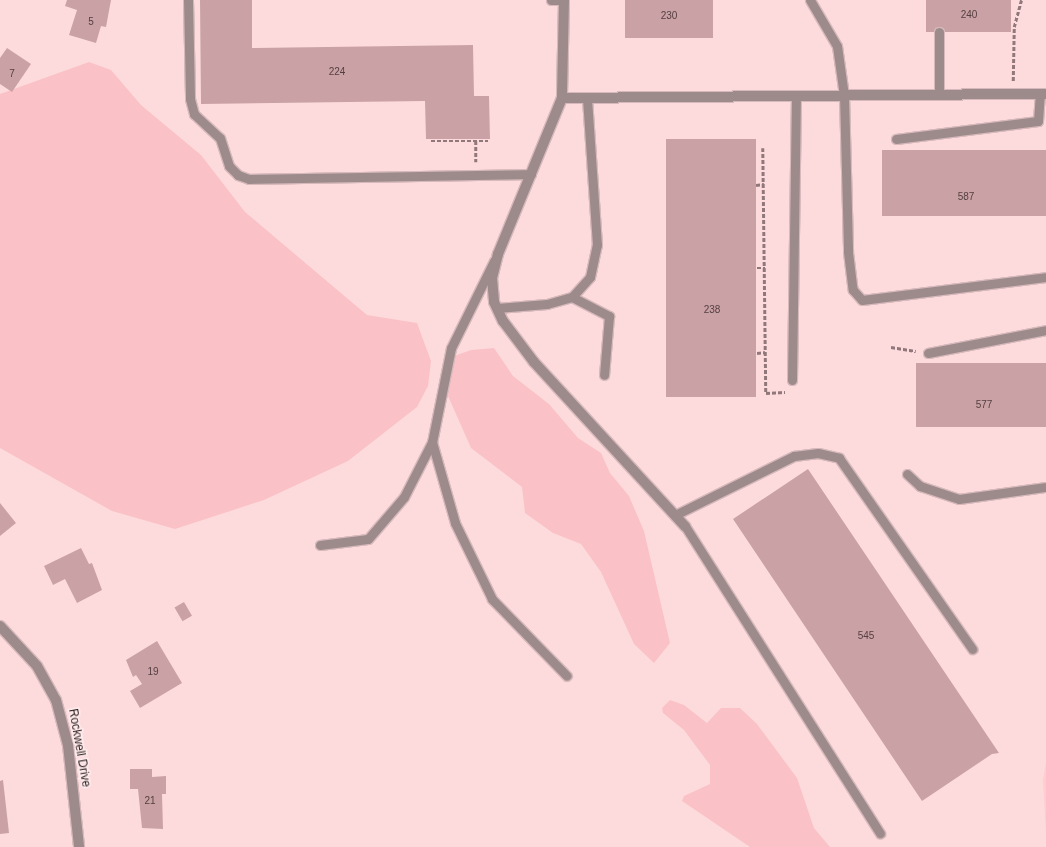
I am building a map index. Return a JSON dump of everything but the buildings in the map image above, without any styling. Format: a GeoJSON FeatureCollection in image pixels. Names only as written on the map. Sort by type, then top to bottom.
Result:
{"type":"FeatureCollection","features":[{"type":"Feature","properties":{"kind":"street"},"geometry":{"type":"LineString","coordinates":[[564,0],[562,98],[501,246],[492,278],[496,308],[534,362],[684,526]]}},
{"type":"Feature","properties":{"kind":"street"},"geometry":{"type":"LineString","coordinates":[[562,98],[1043,94]]}},
{"type":"Feature","properties":{"kind":"street","name":"Rockwell Drive"},"geometry":{"type":"LineString","coordinates":[[0,626],[37,666],[56,700],[68,745],[79,847]]}},
{"type":"Feature","properties":{"kind":"lane"},"geometry":{"type":"LineString","coordinates":[[188,0],[190,99],[194,114],[220,138],[229,166],[238,175],[249,179],[531,174]]}},
{"type":"Feature","properties":{"kind":"lane"},"geometry":{"type":"LineString","coordinates":[[551,0],[564,0]]}},
{"type":"Feature","properties":{"kind":"lane"},"geometry":{"type":"LineString","coordinates":[[810,0],[837,46],[844,95],[848,252],[853,290],[862,300],[1046,277]]}},
{"type":"Feature","properties":{"kind":"lane"},"geometry":{"type":"LineString","coordinates":[[939,32],[939,94]]}},
{"type":"Feature","properties":{"kind":"lane"},"geometry":{"type":"LineString","coordinates":[[896,139],[1038,121],[1043,94]]}},
{"type":"Feature","properties":{"kind":"lane"},"geometry":{"type":"LineString","coordinates":[[792,380],[796,96]]}},
{"type":"Feature","properties":{"kind":"lane"},"geometry":{"type":"LineString","coordinates":[[496,308],[547,304],[572,297],[590,277],[597,245],[587,98]]}},
{"type":"Feature","properties":{"kind":"lane"},"geometry":{"type":"LineString","coordinates":[[320,544],[368,539],[404,497],[432,442],[451,348],[501,246]]}},
{"type":"Feature","properties":{"kind":"lane"},"geometry":{"type":"LineString","coordinates":[[572,297],[609,316],[604,375]]}},
{"type":"Feature","properties":{"kind":"lane"},"geometry":{"type":"LineString","coordinates":[[928,353],[1046,330]]}},
{"type":"Feature","properties":{"kind":"lane"},"geometry":{"type":"LineString","coordinates":[[432,442],[455,524],[492,599],[567,676]]}},
{"type":"Feature","properties":{"kind":"lane"},"geometry":{"type":"LineString","coordinates":[[675,515],[794,456],[818,453],[839,458],[972,649]]}},
{"type":"Feature","properties":{"kind":"lane"},"geometry":{"type":"LineString","coordinates":[[907,474],[920,486],[958,499],[1046,487]]}},
{"type":"Feature","properties":{"kind":"lane"},"geometry":{"type":"LineString","coordinates":[[684,526],[880,833]]}},
{"type":"Feature","properties":{"kind":"path"},"geometry":{"type":"LineString","coordinates":[[1013,94],[1014,27],[1021,0]]}},
{"type":"Feature","properties":{"kind":"path"},"geometry":{"type":"LineString","coordinates":[[431,141],[488,141]]}},
{"type":"Feature","properties":{"kind":"path"},"geometry":{"type":"LineString","coordinates":[[476,141],[476,174]]}},
{"type":"Feature","properties":{"kind":"path"},"geometry":{"type":"LineString","coordinates":[[764,148],[766,393],[789,392],[792,380]]}},
{"type":"Feature","properties":{"kind":"path"},"geometry":{"type":"LineString","coordinates":[[756,185],[764,184]]}},
{"type":"Feature","properties":{"kind":"path"},"geometry":{"type":"LineString","coordinates":[[756,268],[764,268]]}},
{"type":"Feature","properties":{"kind":"path"},"geometry":{"type":"LineString","coordinates":[[891,347],[928,353]]}},
{"type":"Feature","properties":{"kind":"path"},"geometry":{"type":"LineString","coordinates":[[757,353],[765,352]]}},
{"type":"Feature","properties":{"kind":"shaded area"},"geometry":{"type":"Polygon","coordinates":[[[89,62],[111,70],[141,105],[201,155],[245,212],[367,315],[417,323],[431,361],[428,386],[417,407],[348,461],[264,500],[175,529],[112,511],[0,448],[0,94],[89,62]]]}},
{"type":"Feature","properties":{"kind":"shaded area"},"geometry":{"type":"Polygon","coordinates":[[[494,348],[513,376],[549,404],[578,438],[601,453],[610,473],[629,496],[644,531],[670,643],[654,663],[634,644],[601,572],[581,544],[553,533],[525,513],[522,487],[471,448],[448,396],[454,356],[471,350],[494,348]]]}},
{"type":"Feature","properties":{"kind":"shaded area"},"geometry":{"type":"Polygon","coordinates":[[[670,700],[684,705],[707,723],[721,708],[740,708],[757,724],[797,778],[814,828],[830,847],[750,847],[682,801],[684,796],[710,784],[710,765],[684,730],[663,713],[662,708],[670,700]]]}},
{"type":"Feature","properties":{"kind":"shaded area"},"geometry":{"type":"Polygon","coordinates":[[[1046,763],[1046,834],[1043,780],[1046,763]]]}}]}
